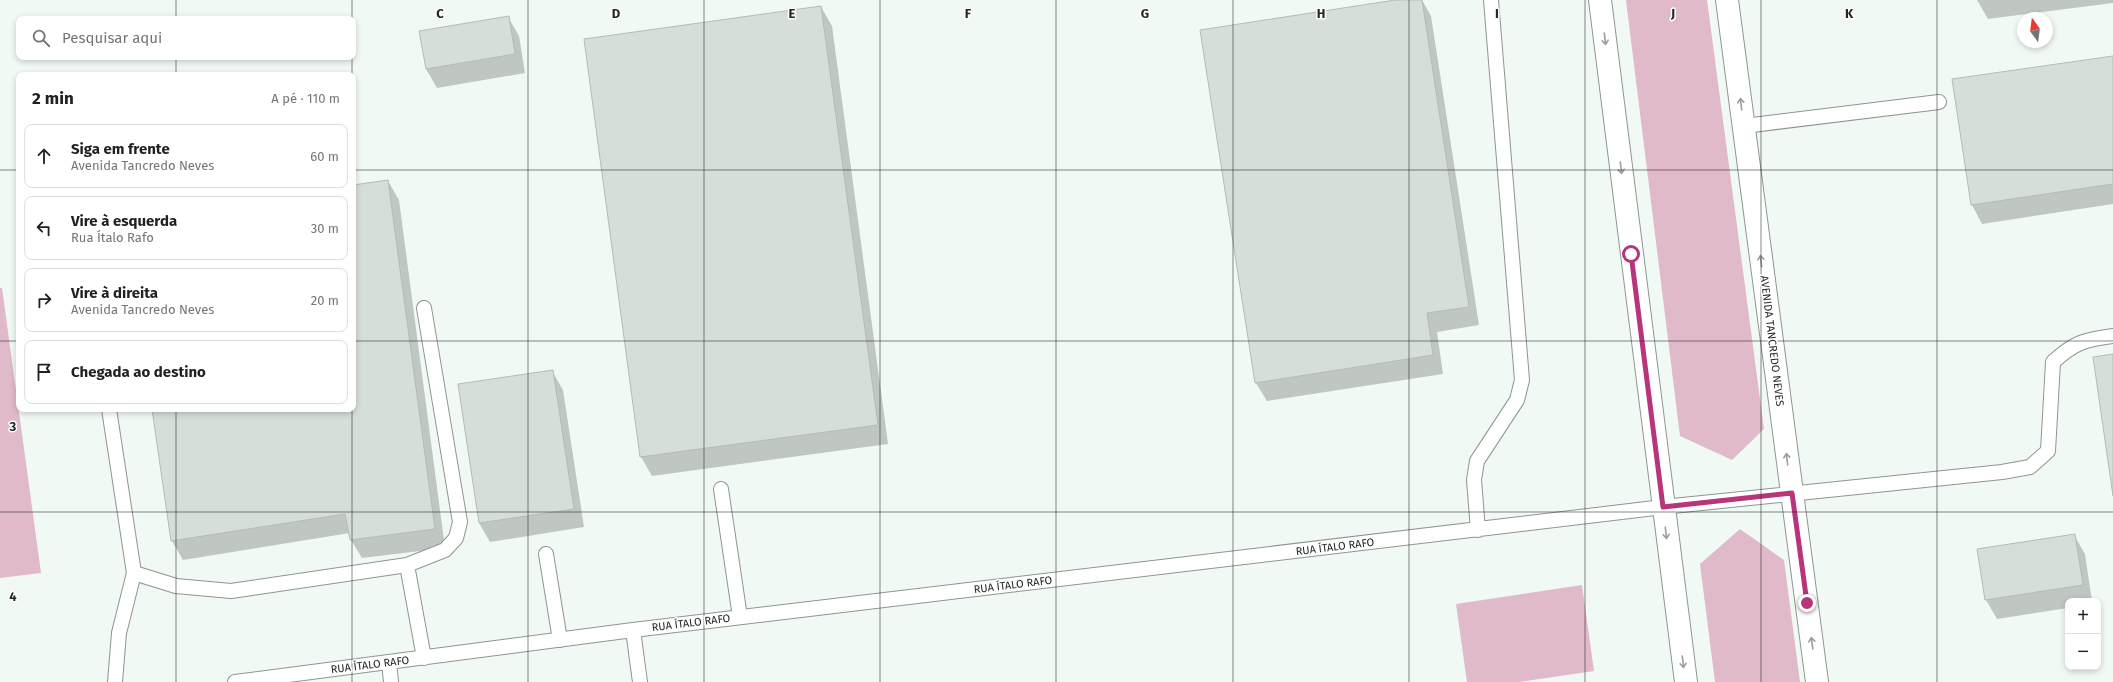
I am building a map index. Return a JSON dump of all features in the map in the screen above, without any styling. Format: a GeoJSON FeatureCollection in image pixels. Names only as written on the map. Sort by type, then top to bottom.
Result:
{"type":"FeatureCollection","features":[{"type":"Feature","properties":{"kind":"main road"},"geometry":{"type":"LineString","coordinates":[[1600,0],[1686,682]]}},
{"type":"Feature","properties":{"kind":"main road","name":"AVENIDA TANCREDO NEVES"},"geometry":{"type":"LineString","coordinates":[[1727,0],[1818,682]]}},
{"type":"Feature","properties":{"kind":"lane"},"geometry":{"type":"LineString","coordinates":[[1478,530],[1474,480],[1477,461],[1517,400],[1522,380],[1491,0]]}},
{"type":"Feature","properties":{"kind":"lane"},"geometry":{"type":"LineString","coordinates":[[1744,126],[1939,102]]}},
{"type":"Feature","properties":{"kind":"lane"},"geometry":{"type":"LineString","coordinates":[[134,573],[176,586],[231,591],[407,565],[445,550],[456,538],[460,522],[424,308]]}},
{"type":"Feature","properties":{"kind":"lane","name":"RUA ÍTALO RAFO"},"geometry":{"type":"LineString","coordinates":[[235,682],[740,617],[1663,507],[2002,472],[2030,467],[2048,452],[2053,362],[2071,346],[2091,339],[2113,336]]}},
{"type":"Feature","properties":{"kind":"lane"},"geometry":{"type":"LineString","coordinates":[[109,412],[134,573],[119,633],[115,682]]}},
{"type":"Feature","properties":{"kind":"lane"},"geometry":{"type":"LineString","coordinates":[[721,490],[740,617]]}},
{"type":"Feature","properties":{"kind":"lane"},"geometry":{"type":"LineString","coordinates":[[546,554],[560,640]]}},
{"type":"Feature","properties":{"kind":"lane"},"geometry":{"type":"LineString","coordinates":[[407,565],[424,658]]}},
{"type":"Feature","properties":{"kind":"lane"},"geometry":{"type":"LineString","coordinates":[[633,630],[640,682]]}},
{"type":"Feature","properties":{"kind":"lane"},"geometry":{"type":"LineString","coordinates":[[389,662],[391,682]]}},
{"type":"Feature","properties":{"kind":"shaded area"},"geometry":{"type":"Polygon","coordinates":[[[1626,0],[1707,0],[1764,429],[1732,460],[1680,436],[1626,0]]]}},
{"type":"Feature","properties":{"kind":"shaded area"},"geometry":{"type":"Polygon","coordinates":[[[0,288],[2,288],[16,390],[16,412],[19,412],[41,573],[0,578],[0,288]]]}},
{"type":"Feature","properties":{"kind":"shaded area"},"geometry":{"type":"Polygon","coordinates":[[[1740,529],[1784,560],[1800,682],[1715,682],[1700,564],[1740,529]]]}},
{"type":"Feature","properties":{"kind":"shaded area"},"geometry":{"type":"Polygon","coordinates":[[[1582,585],[1594,671],[1519,682],[1467,682],[1456,604],[1582,585]]]}},
{"type":"Feature","properties":{"kind":"building"},"geometry":{"type":"Polygon","coordinates":[[[1395,0],[1422,0],[1469,307],[1427,313],[1433,355],[1255,383],[1200,30],[1395,0]]]}},
{"type":"Feature","properties":{"kind":"building"},"geometry":{"type":"Polygon","coordinates":[[[821,6],[878,425],[640,457],[584,39],[821,6]]]}},
{"type":"Feature","properties":{"kind":"building"},"geometry":{"type":"Polygon","coordinates":[[[509,16],[515,54],[426,69],[419,31],[509,16]]]}},
{"type":"Feature","properties":{"kind":"building"},"geometry":{"type":"Polygon","coordinates":[[[2113,56],[2113,184],[1971,205],[1952,79],[2113,56]]]}},
{"type":"Feature","properties":{"kind":"building"},"geometry":{"type":"Polygon","coordinates":[[[388,180],[435,529],[350,540],[345,514],[171,541],[152,412],[356,412],[356,185],[388,180]]]}},
{"type":"Feature","properties":{"kind":"building"},"geometry":{"type":"Polygon","coordinates":[[[2113,354],[2113,496],[2093,357],[2113,354]]]}},
{"type":"Feature","properties":{"kind":"building"},"geometry":{"type":"Polygon","coordinates":[[[553,370],[574,509],[479,523],[458,384],[553,370]]]}},
{"type":"Feature","properties":{"kind":"building"},"geometry":{"type":"Polygon","coordinates":[[[2075,534],[2083,585],[1985,600],[1977,549],[2075,534]]]}},
{"type":"Feature","properties":{"kind":"route"},"geometry":{"type":"LineString","coordinates":[[1631,254],[1663,507],[1792,493],[1807,603]]}}]}
